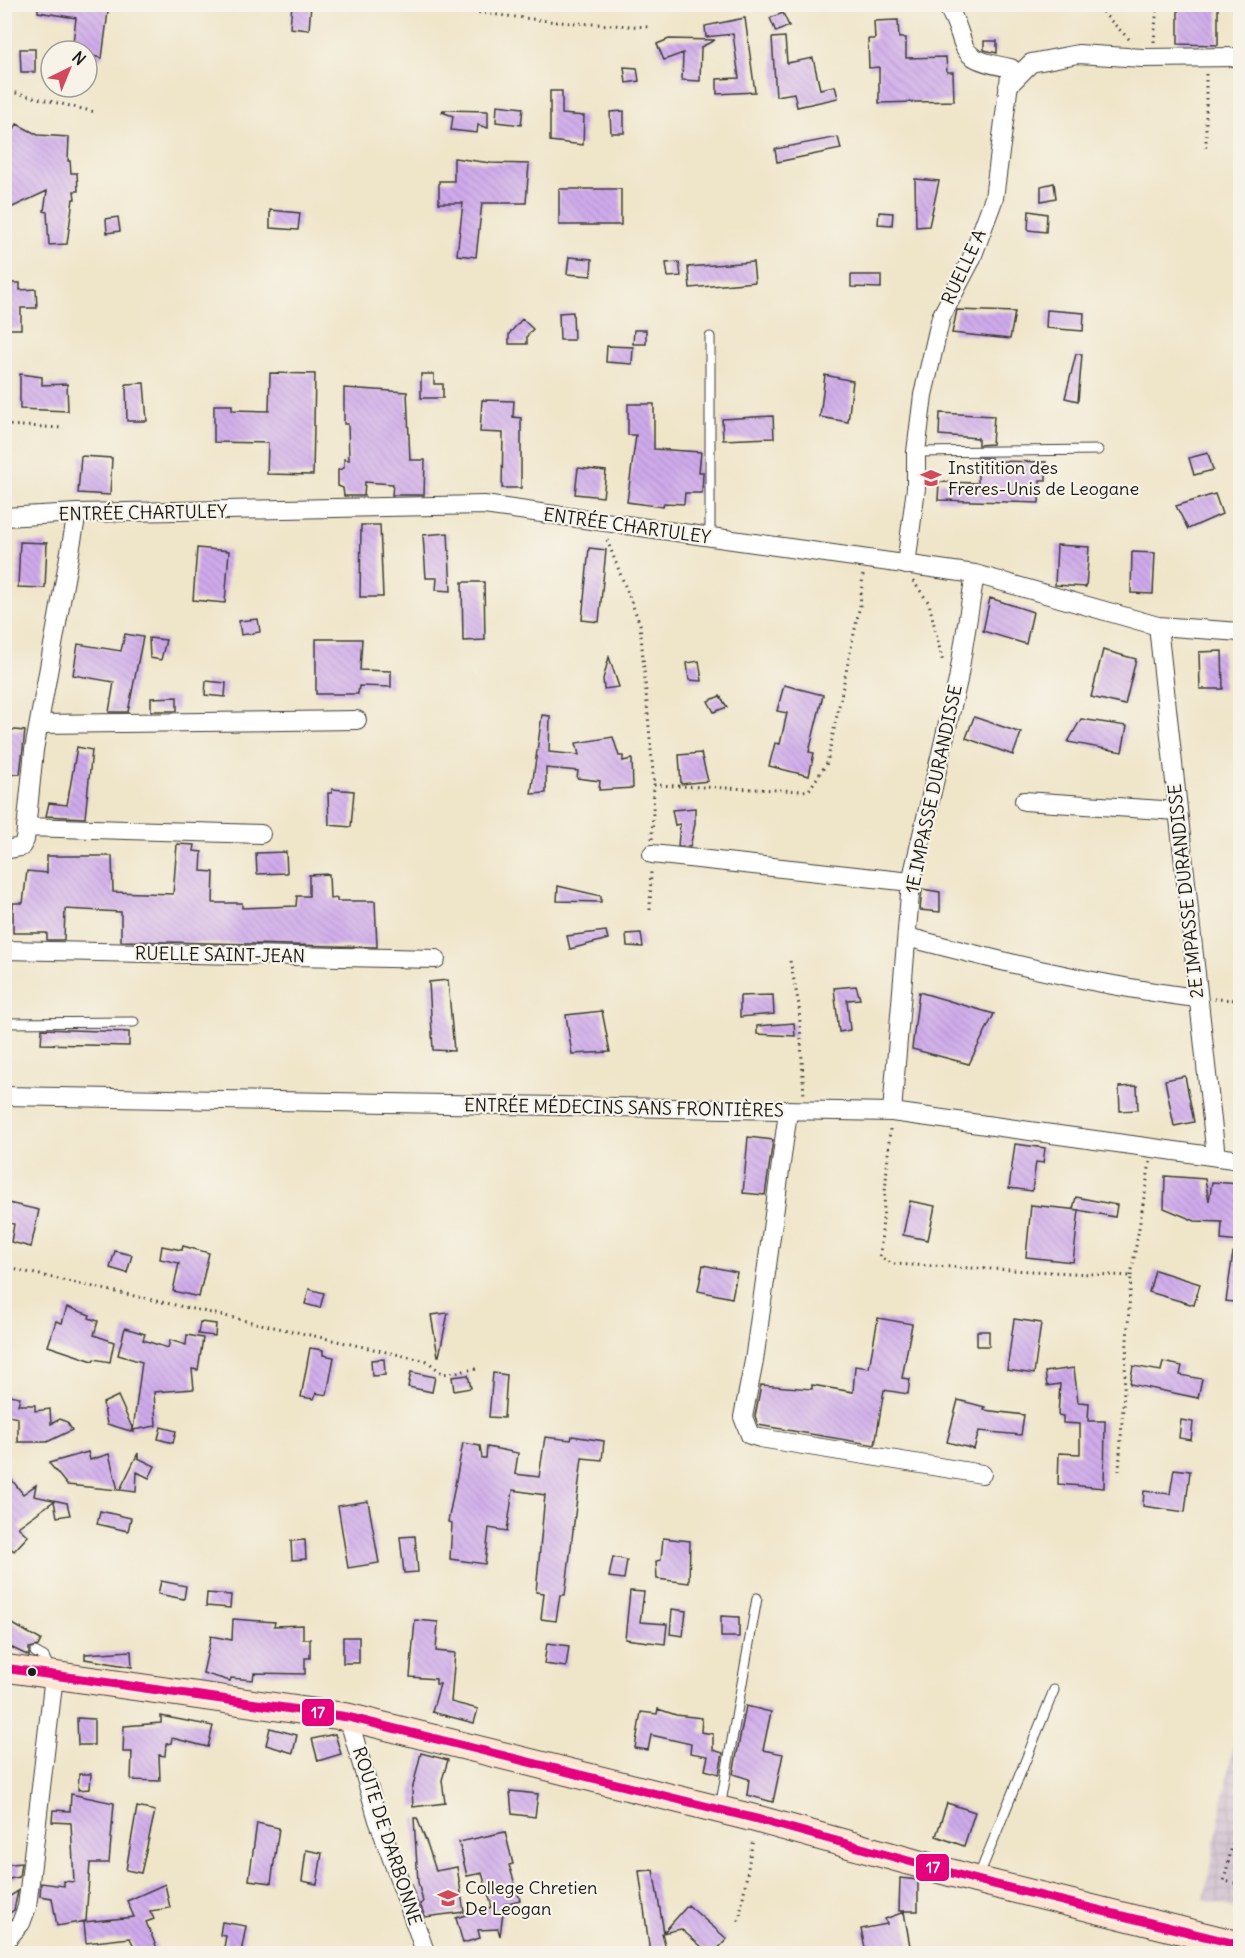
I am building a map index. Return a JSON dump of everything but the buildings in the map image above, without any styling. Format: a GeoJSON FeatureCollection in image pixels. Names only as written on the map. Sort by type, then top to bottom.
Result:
{"type":"FeatureCollection","features":[{"type":"Feature","properties":{"kind":"main road"},"geometry":{"type":"LineString","coordinates":[[9,1674],[54,1676],[348,1717],[757,1819],[1231,1947]]}},
{"type":"Feature","properties":{"kind":"street"},"geometry":{"type":"LineString","coordinates":[[946,4],[969,55],[980,62],[1011,68],[1008,86]]}},
{"type":"Feature","properties":{"kind":"street"},"geometry":{"type":"LineString","coordinates":[[1008,86],[1031,63],[1078,54],[1148,58],[1240,57]]}},
{"type":"Feature","properties":{"kind":"street","name":"RUELLE A"},"geometry":{"type":"LineString","coordinates":[[906,566],[916,488],[916,452],[923,395],[941,317],[970,261],[994,198],[1008,86]]}},
{"type":"Feature","properties":{"kind":"street","name":"ENTRÉE CHARTULEY"},"geometry":{"type":"LineString","coordinates":[[4,517],[76,513],[484,506],[975,574],[1158,626],[1240,632]]}},
{"type":"Feature","properties":{"kind":"street"},"geometry":{"type":"LineString","coordinates":[[4,850],[21,847],[26,827],[40,724],[76,513]]}},
{"type":"Feature","properties":{"kind":"street","name":"1E IMPASSE DURANDISSE"},"geometry":{"type":"LineString","coordinates":[[892,1112],[911,882],[958,680],[975,574]]}},
{"type":"Feature","properties":{"kind":"street","name":"2E IMPASSE DURANDISSE"},"geometry":{"type":"LineString","coordinates":[[1158,626],[1216,1157]]}},
{"type":"Feature","properties":{"kind":"street"},"geometry":{"type":"LineString","coordinates":[[40,724],[357,720]]}},
{"type":"Feature","properties":{"kind":"street"},"geometry":{"type":"LineString","coordinates":[[1024,801],[1178,811]]}},
{"type":"Feature","properties":{"kind":"street"},"geometry":{"type":"LineString","coordinates":[[26,827],[261,834]]}},
{"type":"Feature","properties":{"kind":"street"},"geometry":{"type":"LineString","coordinates":[[652,854],[911,882]]}},
{"type":"Feature","properties":{"kind":"street"},"geometry":{"type":"LineString","coordinates":[[907,937],[1034,970],[1133,990],[1197,998]]}},
{"type":"Feature","properties":{"kind":"street","name":"RUELLE SAINT-JEAN"},"geometry":{"type":"LineString","coordinates":[[4,950],[436,959]]}},
{"type":"Feature","properties":{"kind":"street","name":"ENTRÉE MÉDECINS SANS FRONTIÈRES"},"geometry":{"type":"LineString","coordinates":[[4,1096],[892,1112],[1240,1160]]}},
{"type":"Feature","properties":{"kind":"street"},"geometry":{"type":"LineString","coordinates":[[796,1112],[743,1417],[744,1426],[750,1435],[768,1440],[982,1474]]}},
{"type":"Feature","properties":{"kind":"street"},"geometry":{"type":"LineString","coordinates":[[4,1943],[21,1923],[27,1907],[54,1676]]}},
{"type":"Feature","properties":{"kind":"street","name":"ROUTE DE DARBONNE"},"geometry":{"type":"LineString","coordinates":[[348,1717],[378,1820],[426,1953]]}},
{"type":"Feature","properties":{"kind":"lane"},"geometry":{"type":"LineString","coordinates":[[710,337],[710,538]]}},
{"type":"Feature","properties":{"kind":"lane"},"geometry":{"type":"LineString","coordinates":[[916,452],[1098,450]]}},
{"type":"Feature","properties":{"kind":"lane"},"geometry":{"type":"LineString","coordinates":[[4,1023],[134,1022]]}},
{"type":"Feature","properties":{"kind":"lane"},"geometry":{"type":"LineString","coordinates":[[720,1810],[757,1598]]}},
{"type":"Feature","properties":{"kind":"lane"},"geometry":{"type":"LineString","coordinates":[[35,1652],[44,1657],[54,1676]]}},
{"type":"Feature","properties":{"kind":"lane"},"geometry":{"type":"LineString","coordinates":[[977,1880],[1054,1690]]}},
{"type":"Feature","properties":{"kind":"path"},"geometry":{"type":"LineString","coordinates":[[407,4],[449,7],[557,22],[649,27]]}},
{"type":"Feature","properties":{"kind":"path"},"geometry":{"type":"LineString","coordinates":[[1094,4],[1148,58]]}},
{"type":"Feature","properties":{"kind":"path"},"geometry":{"type":"LineString","coordinates":[[1148,58],[1157,4]]}},
{"type":"Feature","properties":{"kind":"path"},"geometry":{"type":"LineString","coordinates":[[1206,57],[1206,148]]}},
{"type":"Feature","properties":{"kind":"path"},"geometry":{"type":"LineString","coordinates":[[4,90],[95,112]]}},
{"type":"Feature","properties":{"kind":"path"},"geometry":{"type":"LineString","coordinates":[[4,425],[64,428]]}},
{"type":"Feature","properties":{"kind":"path"},"geometry":{"type":"LineString","coordinates":[[599,522],[640,624],[654,785],[650,910]]}},
{"type":"Feature","properties":{"kind":"path"},"geometry":{"type":"LineString","coordinates":[[654,785],[809,790],[826,763],[860,605],[865,560]]}},
{"type":"Feature","properties":{"kind":"path"},"geometry":{"type":"LineString","coordinates":[[906,566],[916,589],[929,603],[943,662],[958,680]]}},
{"type":"Feature","properties":{"kind":"path"},"geometry":{"type":"LineString","coordinates":[[790,961],[801,1024],[796,1112]]}},
{"type":"Feature","properties":{"kind":"path"},"geometry":{"type":"LineString","coordinates":[[1197,998],[1240,1000]]}},
{"type":"Feature","properties":{"kind":"path"},"geometry":{"type":"LineString","coordinates":[[892,1112],[880,1257],[893,1264],[1131,1276]]}},
{"type":"Feature","properties":{"kind":"path"},"geometry":{"type":"LineString","coordinates":[[1119,1471],[1131,1276],[1152,1148]]}},
{"type":"Feature","properties":{"kind":"path"},"geometry":{"type":"LineString","coordinates":[[4,1267],[427,1361],[443,1374],[476,1369]]}},
{"type":"Feature","properties":{"kind":"path"},"geometry":{"type":"LineString","coordinates":[[739,1921],[757,1819]]}},
{"type":"Feature","properties":{"kind":"path"},"geometry":{"type":"LineString","coordinates":[[1234,1838],[1224,1881],[1240,1884]]}},
{"type":"Feature","properties":{"kind":"shaded area"},"geometry":{"type":"Polygon","coordinates":[[[1240,1709],[1240,1910],[1204,1900],[1240,1709]]]}},
{"type":"Feature","properties":{"kind":"transit line","name":"17"},"geometry":{"type":"LineString","coordinates":[[4,1668],[348,1717],[757,1819],[977,1880],[1240,1945]]}},
{"type":"Feature","properties":{"kind":"place","name":"Institition des Freres-Unis de Leogane"},"geometry":{"type":"Point","coordinates":[931,478]}},
{"type":"Feature","properties":{"kind":"place","name":"College Chretien De Leogan"},"geometry":{"type":"Point","coordinates":[448,1898]}}]}
